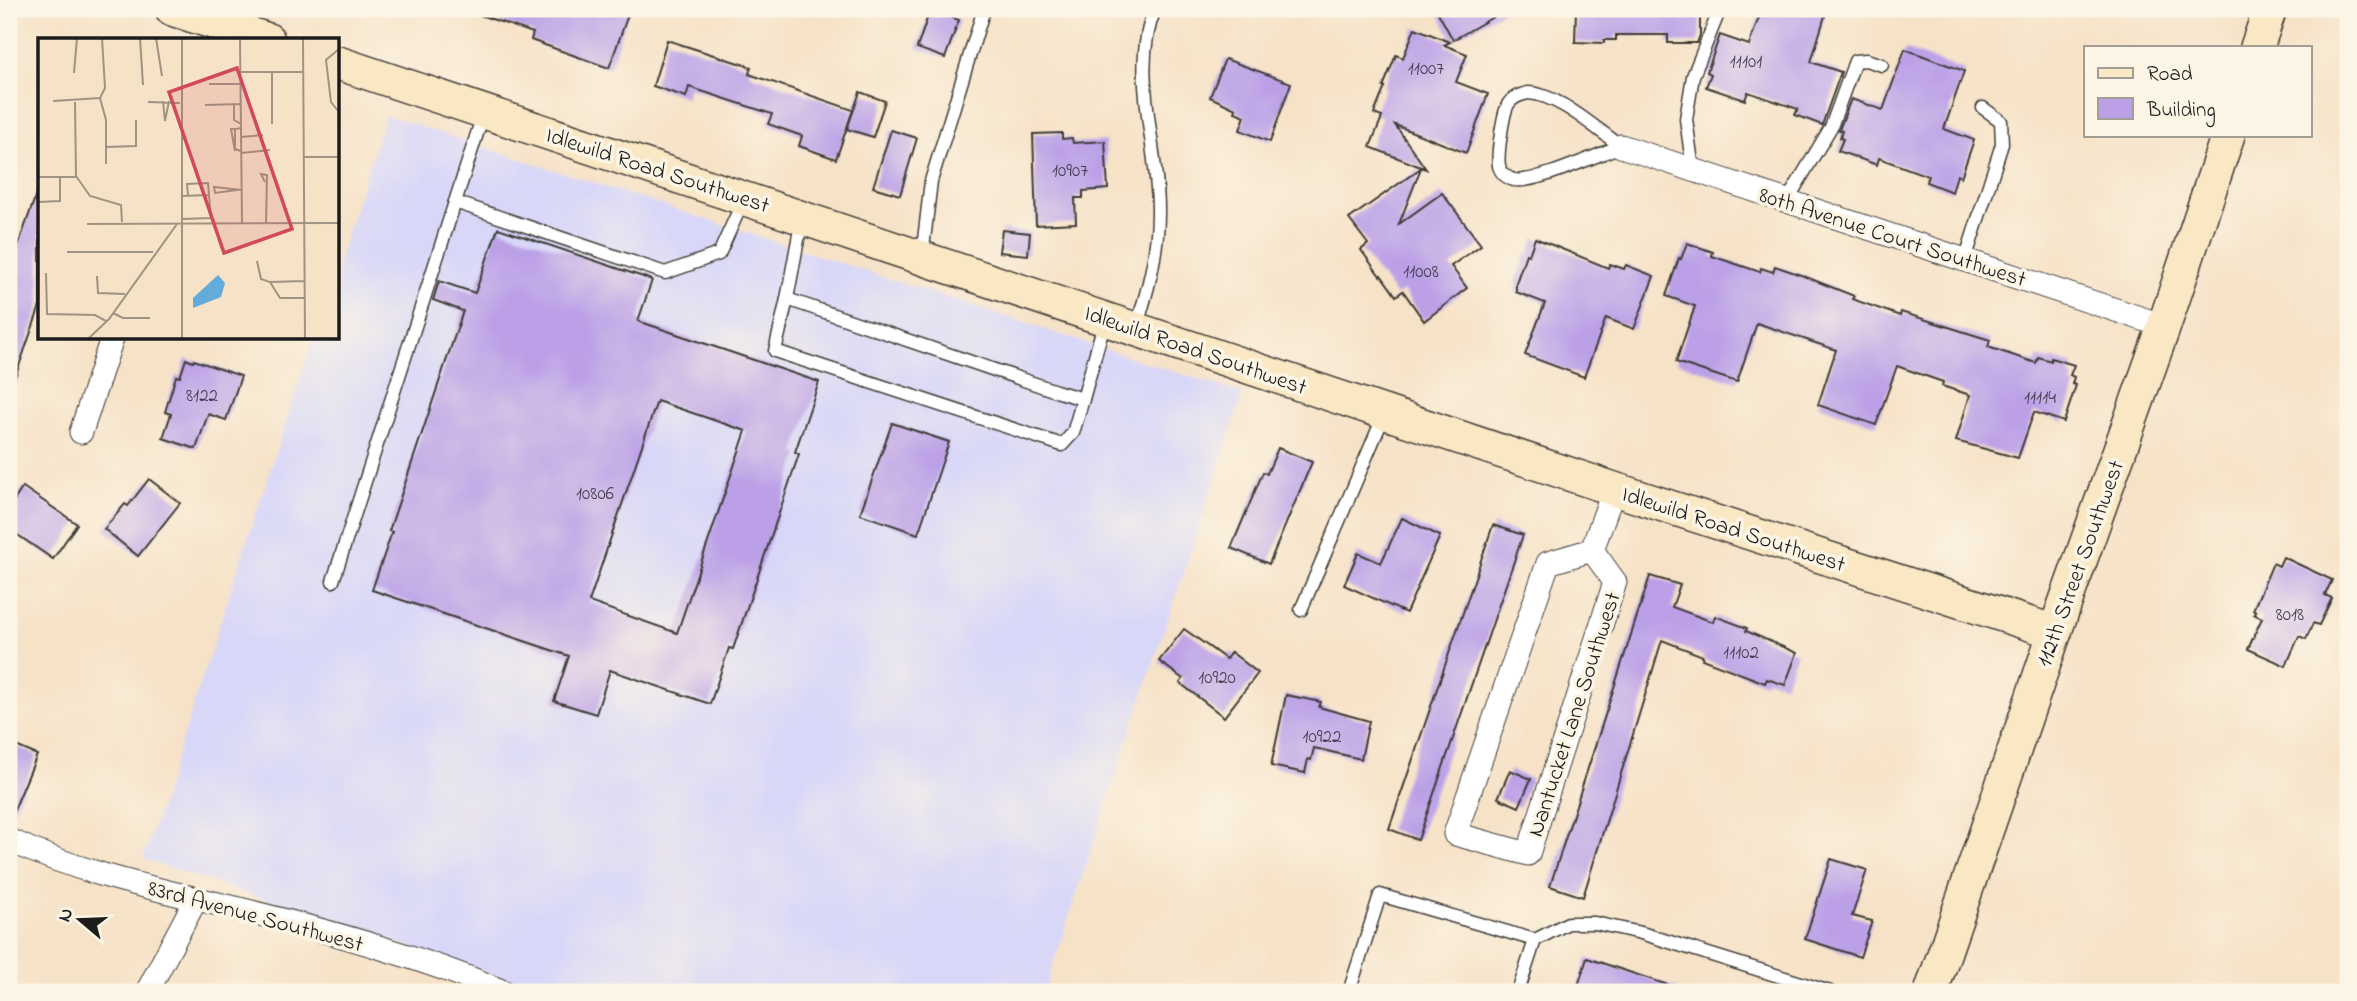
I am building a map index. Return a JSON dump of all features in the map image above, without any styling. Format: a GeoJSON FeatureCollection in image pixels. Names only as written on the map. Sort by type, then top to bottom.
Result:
{"type":"FeatureCollection","features":[{"type":"Feature","properties":{"kind":"street"},"geometry":{"type":"LineString","coordinates":[[172,9],[217,32],[255,38]]}},
{"type":"Feature","properties":{"kind":"street"},"geometry":{"type":"LineString","coordinates":[[2257,46],[2270,9]]}},
{"type":"Feature","properties":{"kind":"street","name":"Idlewild Road Southwest"},"geometry":{"type":"LineString","coordinates":[[340,64],[1614,489],[2054,632]]}},
{"type":"Feature","properties":{"kind":"street","name":"112th Street Southwest"},"geometry":{"type":"LineString","coordinates":[[1931,992],[2228,136]]}},
{"type":"Feature","properties":{"kind":"street","name":"80th Avenue Court Southwest"},"geometry":{"type":"LineString","coordinates":[[1621,146],[2164,326]]}},
{"type":"Feature","properties":{"kind":"street"},"geometry":{"type":"LineString","coordinates":[[81,432],[111,340]]}},
{"type":"Feature","properties":{"kind":"street"},"geometry":{"type":"LineString","coordinates":[[1592,550],[1614,489]]}},
{"type":"Feature","properties":{"kind":"street","name":"Nantucket Lane Southwest"},"geometry":{"type":"LineString","coordinates":[[1592,550],[1615,582],[1528,854],[1455,834],[1548,563],[1592,550]]}},
{"type":"Feature","properties":{"kind":"street","name":"83rd Avenue Southwest"},"geometry":{"type":"LineString","coordinates":[[9,840],[34,852],[114,878],[360,942],[474,979],[503,992]]}},
{"type":"Feature","properties":{"kind":"street"},"geometry":{"type":"LineString","coordinates":[[146,992],[196,899]]}},
{"type":"Feature","properties":{"kind":"lane"},"geometry":{"type":"LineString","coordinates":[[922,257],[931,181],[984,9]]}},
{"type":"Feature","properties":{"kind":"lane"},"geometry":{"type":"LineString","coordinates":[[802,217],[775,351],[1062,445],[1073,433],[1083,400],[1121,323],[1153,270],[1158,211],[1144,52],[1155,9]]}},
{"type":"Feature","properties":{"kind":"lane"},"geometry":{"type":"LineString","coordinates":[[1693,170],[1686,119],[1693,76],[1720,9]]}},
{"type":"Feature","properties":{"kind":"lane"},"geometry":{"type":"LineString","coordinates":[[1787,201],[1831,127],[1855,61],[1866,60],[1882,65]]}},
{"type":"Feature","properties":{"kind":"lane"},"geometry":{"type":"LineString","coordinates":[[1528,93],[1540,94],[1557,103],[1621,146],[1525,180],[1515,180],[1500,169],[1505,110],[1517,96],[1528,93]]}},
{"type":"Feature","properties":{"kind":"lane"},"geometry":{"type":"LineString","coordinates":[[1965,260],[2002,144],[2001,121],[1983,108]]}},
{"type":"Feature","properties":{"kind":"lane"},"geometry":{"type":"LineString","coordinates":[[333,581],[484,112]]}},
{"type":"Feature","properties":{"kind":"lane"},"geometry":{"type":"LineString","coordinates":[[455,202],[665,273],[719,254],[744,198]]}},
{"type":"Feature","properties":{"kind":"lane"},"geometry":{"type":"LineString","coordinates":[[787,299],[1083,400]]}},
{"type":"Feature","properties":{"kind":"lane"},"geometry":{"type":"LineString","coordinates":[[1301,610],[1385,412]]}},
{"type":"Feature","properties":{"kind":"lane"},"geometry":{"type":"LineString","coordinates":[[1349,992],[1380,895],[1535,940],[1568,923],[1595,923],[1641,933],[1830,992]]}},
{"type":"Feature","properties":{"kind":"lane"},"geometry":{"type":"LineString","coordinates":[[1518,992],[1535,940]]}},
{"type":"Feature","properties":{"kind":"shaded area"},"geometry":{"type":"Polygon","coordinates":[[[385,115],[1243,394],[1044,992],[545,992],[143,859],[312,340],[340,340],[340,255],[385,115]]]}},
{"type":"Feature","properties":{"kind":"building"},"geometry":{"type":"Polygon","coordinates":[[[474,9],[630,9],[609,68],[531,40],[533,33],[474,13],[474,9]]]}},
{"type":"Feature","properties":{"kind":"building"},"geometry":{"type":"Polygon","coordinates":[[[1436,9],[1507,9],[1453,40],[1436,9]]]}},
{"type":"Feature","properties":{"kind":"building"},"geometry":{"type":"Polygon","coordinates":[[[1576,9],[1700,9],[1700,35],[1697,43],[1668,43],[1668,35],[1616,35],[1616,40],[1604,40],[1604,43],[1575,42],[1576,9]]]}},
{"type":"Feature","properties":{"kind":"building"},"geometry":{"type":"Polygon","coordinates":[[[1762,9],[1827,9],[1811,62],[1841,72],[1822,125],[1795,115],[1798,109],[1748,92],[1745,100],[1706,87],[1711,74],[1707,72],[1720,35],[1749,45],[1762,9]]]}},
{"type":"Feature","properties":{"kind":"building"},"geometry":{"type":"Polygon","coordinates":[[[930,10],[959,20],[945,58],[917,48],[930,10]]]}},
{"type":"Feature","properties":{"kind":"building"},"geometry":{"type":"Polygon","coordinates":[[[1415,28],[1450,42],[1444,45],[1467,54],[1456,82],[1488,94],[1466,153],[1395,125],[1426,169],[1370,147],[1382,117],[1374,114],[1383,87],[1396,55],[1403,58],[1415,28]]]}},
{"type":"Feature","properties":{"kind":"building"},"geometry":{"type":"Polygon","coordinates":[[[667,40],[751,67],[749,74],[853,110],[836,159],[799,146],[802,136],[768,124],[772,114],[689,87],[686,97],[653,86],[667,40]]]}},
{"type":"Feature","properties":{"kind":"building"},"geometry":{"type":"Polygon","coordinates":[[[1905,49],[1964,71],[1944,129],[1974,140],[1961,177],[1957,175],[1952,192],[1926,182],[1928,176],[1879,158],[1877,165],[1838,151],[1843,139],[1840,138],[1842,131],[1839,130],[1851,99],[1883,110],[1905,49]]]}},
{"type":"Feature","properties":{"kind":"building"},"geometry":{"type":"Polygon","coordinates":[[[1225,59],[1291,83],[1270,142],[1240,130],[1245,116],[1210,97],[1225,59]]]}},
{"type":"Feature","properties":{"kind":"building"},"geometry":{"type":"Polygon","coordinates":[[[860,92],[885,101],[873,137],[847,129],[860,92]]]}},
{"type":"Feature","properties":{"kind":"building"},"geometry":{"type":"Polygon","coordinates":[[[891,130],[917,138],[900,195],[873,187],[891,130]]]}},
{"type":"Feature","properties":{"kind":"building"},"geometry":{"type":"Polygon","coordinates":[[[1062,133],[1062,139],[1072,138],[1073,143],[1105,141],[1108,189],[1083,191],[1083,198],[1075,198],[1076,223],[1036,225],[1033,134],[1062,133]]]}},
{"type":"Feature","properties":{"kind":"building"},"geometry":{"type":"Polygon","coordinates":[[[1421,168],[1399,224],[1442,193],[1481,245],[1451,266],[1467,288],[1424,321],[1403,291],[1396,296],[1380,276],[1361,250],[1368,244],[1349,219],[1421,168]]]}},
{"type":"Feature","properties":{"kind":"building"},"geometry":{"type":"Polygon","coordinates":[[[38,192],[38,312],[12,386],[9,385],[9,272],[38,192]]]}},
{"type":"Feature","properties":{"kind":"building"},"geometry":{"type":"Polygon","coordinates":[[[498,228],[652,280],[638,321],[819,382],[795,452],[799,454],[733,649],[729,648],[710,704],[610,670],[596,714],[554,701],[569,656],[372,590],[392,532],[389,531],[463,311],[433,300],[439,281],[475,293],[498,228]],[[657,401],[589,602],[677,633],[746,431],[657,401]]]}},
{"type":"Feature","properties":{"kind":"building"},"geometry":{"type":"Polygon","coordinates":[[[1002,230],[1030,233],[1028,255],[999,252],[1002,230]]]}},
{"type":"Feature","properties":{"kind":"building"},"geometry":{"type":"Polygon","coordinates":[[[1535,238],[1608,268],[1610,264],[1624,269],[1626,265],[1654,276],[1634,329],[1606,318],[1584,377],[1525,355],[1545,303],[1516,292],[1516,283],[1526,254],[1529,255],[1535,238]]]}},
{"type":"Feature","properties":{"kind":"building"},"geometry":{"type":"Polygon","coordinates":[[[1687,243],[1713,252],[1712,256],[1760,272],[1761,268],[1773,272],[1775,266],[1900,316],[1901,312],[1990,340],[1988,347],[2036,363],[2038,357],[2074,365],[2070,375],[2074,377],[2072,384],[2076,385],[2064,422],[2034,412],[2018,458],[1956,441],[1970,395],[1942,386],[1943,382],[1897,366],[1876,425],[1818,405],[1836,350],[1757,323],[1737,382],[1676,362],[1695,306],[1666,296],[1687,243]]]}},
{"type":"Feature","properties":{"kind":"building"},"geometry":{"type":"Polygon","coordinates":[[[186,359],[241,376],[226,420],[208,414],[196,449],[163,438],[171,414],[165,412],[176,376],[180,377],[186,359]]]}},
{"type":"Feature","properties":{"kind":"building"},"geometry":{"type":"Polygon","coordinates":[[[892,423],[949,442],[918,534],[860,514],[892,423]]]}},
{"type":"Feature","properties":{"kind":"building"},"geometry":{"type":"Polygon","coordinates":[[[1278,448],[1312,462],[1269,564],[1231,548],[1263,472],[1267,474],[1278,448]]]}},
{"type":"Feature","properties":{"kind":"building"},"geometry":{"type":"Polygon","coordinates":[[[149,479],[180,503],[138,556],[104,529],[125,504],[128,506],[149,479]]]}},
{"type":"Feature","properties":{"kind":"building"},"geometry":{"type":"Polygon","coordinates":[[[23,487],[77,524],[53,559],[9,529],[9,508],[23,487]]]}},
{"type":"Feature","properties":{"kind":"building"},"geometry":{"type":"Polygon","coordinates":[[[1402,518],[1440,536],[1406,613],[1344,585],[1358,553],[1381,563],[1402,518]]]}},
{"type":"Feature","properties":{"kind":"building"},"geometry":{"type":"Polygon","coordinates":[[[1493,525],[1523,535],[1418,840],[1389,829],[1493,525]]]}},
{"type":"Feature","properties":{"kind":"building"},"geometry":{"type":"Polygon","coordinates":[[[2283,557],[2332,580],[2325,595],[2332,598],[2319,625],[2313,623],[2306,639],[2299,636],[2286,666],[2248,649],[2262,618],[2254,614],[2256,611],[2253,610],[2273,563],[2279,566],[2283,557]]]}},
{"type":"Feature","properties":{"kind":"building"},"geometry":{"type":"Polygon","coordinates":[[[1650,576],[1680,585],[1672,607],[1713,622],[1715,616],[1747,628],[1746,631],[1797,653],[1785,685],[1767,679],[1765,683],[1702,659],[1703,656],[1662,640],[1583,897],[1550,886],[1650,576]]]}},
{"type":"Feature","properties":{"kind":"building"},"geometry":{"type":"Polygon","coordinates":[[[1184,629],[1226,659],[1231,652],[1258,673],[1224,717],[1180,683],[1183,679],[1159,661],[1184,629]]]}},
{"type":"Feature","properties":{"kind":"building"},"geometry":{"type":"Polygon","coordinates":[[[1286,695],[1321,702],[1319,707],[1369,721],[1361,759],[1314,748],[1305,773],[1271,766],[1286,695]]]}},
{"type":"Feature","properties":{"kind":"building"},"geometry":{"type":"Polygon","coordinates":[[[9,743],[37,755],[9,822],[9,743]]]}},
{"type":"Feature","properties":{"kind":"building"},"geometry":{"type":"Polygon","coordinates":[[[1510,770],[1531,779],[1519,807],[1498,798],[1510,770]]]}},
{"type":"Feature","properties":{"kind":"building"},"geometry":{"type":"Polygon","coordinates":[[[1831,859],[1867,870],[1852,916],[1872,921],[1860,957],[1805,939],[1831,859]]]}},
{"type":"Feature","properties":{"kind":"building"},"geometry":{"type":"Polygon","coordinates":[[[1587,958],[1677,988],[1677,992],[1576,992],[1587,958]]]}}]}
